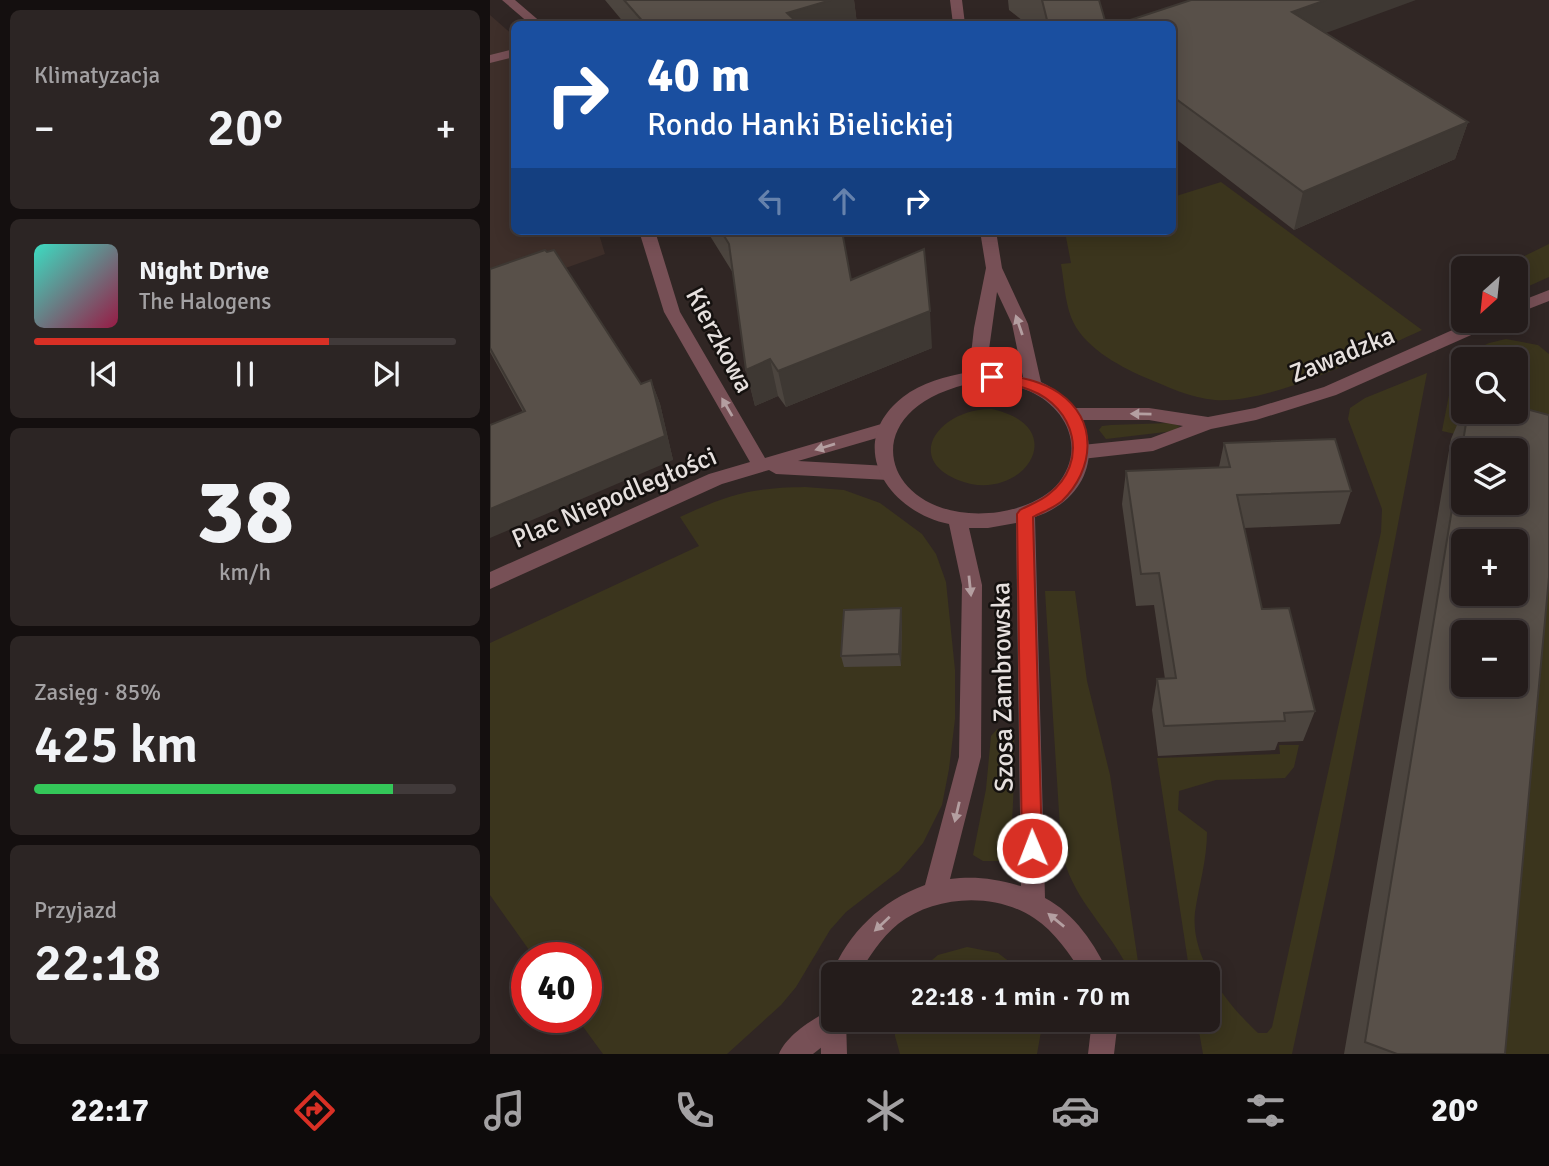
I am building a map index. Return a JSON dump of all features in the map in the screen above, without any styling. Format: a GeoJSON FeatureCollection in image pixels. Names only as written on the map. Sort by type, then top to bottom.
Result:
{"type":"FeatureCollection","features":[{"type":"Feature","properties":{"kind":"street"},"geometry":{"type":"LineString","coordinates":[[508,0],[533,21]]}},
{"type":"Feature","properties":{"kind":"street"},"geometry":{"type":"LineString","coordinates":[[956,0],[959,21]]}},
{"type":"Feature","properties":{"kind":"street"},"geometry":{"type":"LineString","coordinates":[[490,59],[511,54]]}},
{"type":"Feature","properties":{"kind":"street","name":"Kierzkowa"},"geometry":{"type":"LineString","coordinates":[[648,235],[672,312],[761,466]]}},
{"type":"Feature","properties":{"kind":"street"},"geometry":{"type":"LineString","coordinates":[[989,235],[994,268],[1020,324],[1033,385]]}},
{"type":"Feature","properties":{"kind":"street"},"geometry":{"type":"LineString","coordinates":[[977,376],[982,328],[994,268]]}},
{"type":"Feature","properties":{"kind":"street"},"geometry":{"type":"LineString","coordinates":[[1528,304],[1549,295]]}},
{"type":"Feature","properties":{"kind":"street","name":"Zawadzka"},"geometry":{"type":"LineString","coordinates":[[1082,452],[1153,444],[1208,423],[1256,414],[1330,391],[1461,333]]}},
{"type":"Feature","properties":{"kind":"street"},"geometry":{"type":"LineString","coordinates":[[977,376],[1006,378],[1033,385],[1055,398],[1072,414],[1080,433],[1082,452],[1074,477],[1055,498],[1025,514],[992,521],[957,519],[927,510],[904,494],[888,473],[884,450],[888,428],[902,407],[923,392],[948,381],[977,376]]}},
{"type":"Feature","properties":{"kind":"street","name":"Zawadzka"},"geometry":{"type":"LineString","coordinates":[[1072,414],[1149,414],[1208,423]]}},
{"type":"Feature","properties":{"kind":"street","name":"Plac Niepodległości"},"geometry":{"type":"LineString","coordinates":[[490,580],[694,488],[888,428]]}},
{"type":"Feature","properties":{"kind":"street","name":"Plac Niepodległości"},"geometry":{"type":"LineString","coordinates":[[761,466],[888,473]]}},
{"type":"Feature","properties":{"kind":"street","name":"Szosa Zambrowska"},"geometry":{"type":"LineString","coordinates":[[1025,514],[1033,901]]}},
{"type":"Feature","properties":{"kind":"street","name":"Szosa Zambrowska"},"geometry":{"type":"LineString","coordinates":[[936,892],[970,757],[972,585],[957,519]]}},
{"type":"Feature","properties":{"kind":"street"},"geometry":{"type":"LineString","coordinates":[[852,962],[865,939],[897,910],[936,892],[985,887],[1033,901],[1069,931],[1088,962]]}},
{"type":"Feature","properties":{"kind":"street"},"geometry":{"type":"LineString","coordinates":[[792,1054],[821,1030]]}},
{"type":"Feature","properties":{"kind":"street"},"geometry":{"type":"LineString","coordinates":[[833,1032],[834,1054]]}},
{"type":"Feature","properties":{"kind":"street"},"geometry":{"type":"LineString","coordinates":[[1101,1054],[1104,1032]]}},
{"type":"Feature","properties":{"kind":"shaded area"},"geometry":{"type":"Polygon","coordinates":[[[490,15],[511,33],[511,235],[599,235],[605,254],[490,295],[490,15]]]}},
{"type":"Feature","properties":{"kind":"shaded area"},"geometry":{"type":"Polygon","coordinates":[[[1221,182],[1422,330],[1320,376],[1264,394],[1238,399],[1206,399],[1170,388],[1134,372],[1092,346],[1071,317],[1061,264],[1071,263],[1066,235],[1176,235],[1176,196],[1221,182]]]}},
{"type":"Feature","properties":{"kind":"shaded area"},"geometry":{"type":"Polygon","coordinates":[[[1549,244],[1549,277],[1528,287],[1528,256],[1524,256],[1549,244]]]}},
{"type":"Feature","properties":{"kind":"shaded area"},"geometry":{"type":"Polygon","coordinates":[[[1506,339],[1538,345],[1549,354],[1549,466],[1528,456],[1528,438],[1472,438],[1442,431],[1451,385],[1451,424],[1528,424],[1528,347],[1481,347],[1506,339]]]}},
{"type":"Feature","properties":{"kind":"shaded area"},"geometry":{"type":"Polygon","coordinates":[[[1427,373],[1334,857],[1292,1054],[1203,1054],[1199,1032],[1220,1032],[1220,990],[1258,1033],[1267,1033],[1272,1027],[1381,532],[1382,509],[1348,419],[1350,408],[1365,398],[1427,373]]]}},
{"type":"Feature","properties":{"kind":"shaded area"},"geometry":{"type":"Polygon","coordinates":[[[992,409],[1017,419],[1031,432],[1035,447],[1030,461],[1018,474],[1001,483],[981,485],[958,480],[941,470],[933,459],[931,447],[935,436],[958,416],[992,409]]]}},
{"type":"Feature","properties":{"kind":"shaded area"},"geometry":{"type":"Polygon","coordinates":[[[1170,423],[1180,426],[1174,431],[1106,439],[1099,430],[1102,426],[1111,425],[1170,423]]]}},
{"type":"Feature","properties":{"kind":"shaded area"},"geometry":{"type":"Polygon","coordinates":[[[1549,476],[1549,1054],[1496,1054],[1549,476]]]}},
{"type":"Feature","properties":{"kind":"shaded area"},"geometry":{"type":"Polygon","coordinates":[[[805,487],[844,490],[880,503],[922,534],[936,554],[946,582],[955,670],[955,719],[942,805],[923,843],[899,871],[846,912],[830,930],[796,987],[781,1005],[727,1054],[603,1054],[588,1033],[602,1033],[602,942],[523,942],[490,895],[490,643],[699,546],[680,517],[741,494],[805,487]]]}},
{"type":"Feature","properties":{"kind":"shaded area"},"geometry":{"type":"Polygon","coordinates":[[[1045,591],[1075,591],[1087,681],[1110,775],[1138,962],[1124,962],[1079,894],[1065,862],[1060,828],[1045,591]]]}},
{"type":"Feature","properties":{"kind":"shaded area"},"geometry":{"type":"Polygon","coordinates":[[[997,729],[1014,733],[1010,839],[1004,861],[983,861],[973,855],[986,789],[991,736],[997,729]]]}},
{"type":"Feature","properties":{"kind":"shaded area"},"geometry":{"type":"Polygon","coordinates":[[[1279,745],[1299,745],[1294,767],[1285,778],[1216,780],[1179,791],[1178,810],[1207,832],[1195,912],[1198,946],[1205,962],[1188,962],[1157,758],[1280,754],[1279,745]]]}},
{"type":"Feature","properties":{"kind":"shaded area"},"geometry":{"type":"Polygon","coordinates":[[[967,947],[998,953],[1010,962],[930,962],[938,955],[967,947]]]}},
{"type":"Feature","properties":{"kind":"shaded area"},"geometry":{"type":"Polygon","coordinates":[[[895,1032],[1041,1032],[1037,1054],[900,1054],[895,1032]]]}},
{"type":"Feature","properties":{"kind":"building"},"geometry":{"type":"Polygon","coordinates":[[[624,0],[831,0],[787,13],[796,21],[642,21],[624,0]]]}},
{"type":"Feature","properties":{"kind":"building"},"geometry":{"type":"Polygon","coordinates":[[[1042,0],[1099,0],[1105,21],[1047,21],[1042,0]]]}},
{"type":"Feature","properties":{"kind":"building"},"geometry":{"type":"Polygon","coordinates":[[[1191,0],[1326,0],[1292,12],[1468,122],[1303,192],[1176,99],[1176,21],[1127,21],[1191,0]]]}},
{"type":"Feature","properties":{"kind":"building"},"geometry":{"type":"Polygon","coordinates":[[[723,235],[843,235],[851,280],[924,249],[930,311],[778,371],[770,359],[746,370],[729,244],[723,235]]]}},
{"type":"Feature","properties":{"kind":"building"},"geometry":{"type":"Polygon","coordinates":[[[545,250],[554,250],[641,384],[651,380],[665,436],[490,509],[490,425],[525,411],[490,348],[490,269],[545,250]]]}},
{"type":"Feature","properties":{"kind":"building"},"geometry":{"type":"Polygon","coordinates":[[[1528,410],[1549,415],[1549,577],[1505,1054],[1397,1054],[1365,1042],[1451,515],[1528,515],[1528,438],[1464,438],[1466,424],[1528,424],[1528,410]]]}},
{"type":"Feature","properties":{"kind":"building"},"geometry":{"type":"Polygon","coordinates":[[[1335,439],[1351,491],[1237,495],[1262,609],[1289,608],[1315,711],[1284,713],[1285,721],[1164,726],[1157,679],[1176,678],[1159,573],[1141,574],[1126,471],[1230,467],[1224,443],[1335,439]]]}},
{"type":"Feature","properties":{"kind":"building"},"geometry":{"type":"Polygon","coordinates":[[[901,608],[899,654],[841,656],[844,610],[901,608]]]}},
{"type":"Feature","properties":{"kind":"route"},"geometry":{"type":"LineString","coordinates":[[992,377],[1033,385],[1055,398],[1072,414],[1080,433],[1082,452],[1074,477],[1055,498],[1025,514],[1032,848]]}}]}
